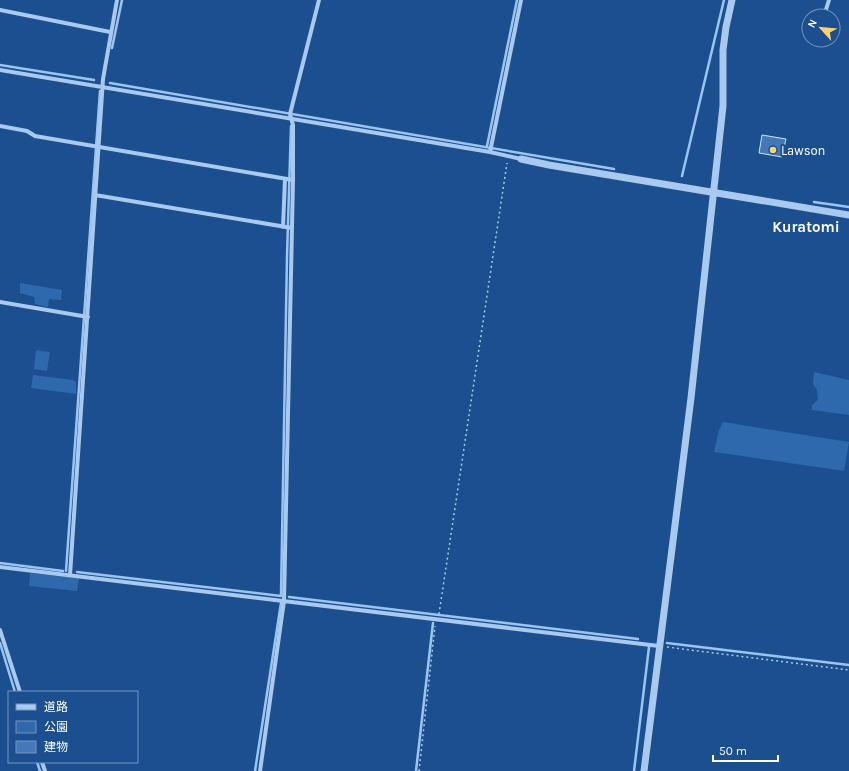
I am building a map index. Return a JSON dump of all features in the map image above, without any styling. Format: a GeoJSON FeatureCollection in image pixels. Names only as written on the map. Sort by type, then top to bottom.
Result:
{"type":"FeatureCollection","features":[{"type":"Feature","properties":{"kind":"street"},"geometry":{"type":"LineString","coordinates":[[70,575],[85,316],[95,195],[96,148],[110,32],[117,0]]}},
{"type":"Feature","properties":{"kind":"street"},"geometry":{"type":"LineString","coordinates":[[260,771],[284,601],[288,228],[289,179],[293,125],[291,115],[319,0]]}},
{"type":"Feature","properties":{"kind":"street"},"geometry":{"type":"LineString","coordinates":[[490,148],[521,0]]}},
{"type":"Feature","properties":{"kind":"street"},"geometry":{"type":"LineString","coordinates":[[644,771],[691,398],[723,106],[724,42],[732,0]]}},
{"type":"Feature","properties":{"kind":"street"},"geometry":{"type":"LineString","coordinates":[[0,10],[110,32]]}},
{"type":"Feature","properties":{"kind":"street"},"geometry":{"type":"LineString","coordinates":[[0,70],[291,115],[490,148],[508,155],[549,165],[714,191],[849,215]]}},
{"type":"Feature","properties":{"kind":"street"},"geometry":{"type":"LineString","coordinates":[[0,126],[27,131],[35,136],[96,148],[289,179]]}},
{"type":"Feature","properties":{"kind":"street"},"geometry":{"type":"LineString","coordinates":[[288,228],[289,179]]}},
{"type":"Feature","properties":{"kind":"street"},"geometry":{"type":"LineString","coordinates":[[95,195],[288,228]]}},
{"type":"Feature","properties":{"kind":"street"},"geometry":{"type":"LineString","coordinates":[[0,302],[85,316]]}},
{"type":"Feature","properties":{"kind":"street"},"geometry":{"type":"LineString","coordinates":[[0,566],[659,646]]}},
{"type":"Feature","properties":{"kind":"street"},"geometry":{"type":"LineString","coordinates":[[0,630],[20,691]]}},
{"type":"Feature","properties":{"kind":"path"},"geometry":{"type":"LineString","coordinates":[[440,614],[508,155]]}},
{"type":"Feature","properties":{"kind":"path"},"geometry":{"type":"LineString","coordinates":[[419,771],[436,618]]}},
{"type":"Feature","properties":{"kind":"path"},"geometry":{"type":"LineString","coordinates":[[659,646],[849,670]]}},
{"type":"Feature","properties":{"kind":"green space"},"geometry":{"type":"Polygon","coordinates":[[[20,283],[62,290],[61,300],[49,299],[48,307],[35,304],[34,297],[20,293],[20,283]]]}},
{"type":"Feature","properties":{"kind":"green space"},"geometry":{"type":"Polygon","coordinates":[[[36,350],[50,352],[47,371],[34,369],[36,350]]]}},
{"type":"Feature","properties":{"kind":"green space"},"geometry":{"type":"Polygon","coordinates":[[[814,372],[849,380],[849,415],[812,410],[812,405],[818,400],[817,390],[813,384],[814,372]]]}},
{"type":"Feature","properties":{"kind":"green space"},"geometry":{"type":"Polygon","coordinates":[[[33,375],[73,380],[76,382],[76,394],[31,388],[33,375]]]}},
{"type":"Feature","properties":{"kind":"green space"},"geometry":{"type":"Polygon","coordinates":[[[723,422],[849,442],[844,471],[714,452],[719,430],[723,422]]]}},
{"type":"Feature","properties":{"kind":"green space"},"geometry":{"type":"Polygon","coordinates":[[[30,573],[79,578],[77,591],[29,586],[30,573]]]}},
{"type":"Feature","properties":{"kind":"building"},"geometry":{"type":"Polygon","coordinates":[[[762,135],[786,139],[782,157],[759,153],[762,135]]]}},
{"type":"Feature","properties":{"kind":"waterway"},"geometry":{"type":"LineString","coordinates":[[112,48],[122,0]]}},
{"type":"Feature","properties":{"kind":"waterway"},"geometry":{"type":"LineString","coordinates":[[487,146],[517,0]]}},
{"type":"Feature","properties":{"kind":"waterway"},"geometry":{"type":"LineString","coordinates":[[682,176],[724,0]]}},
{"type":"Feature","properties":{"kind":"waterway"},"geometry":{"type":"LineString","coordinates":[[0,65],[94,80]]}},
{"type":"Feature","properties":{"kind":"waterway"},"geometry":{"type":"LineString","coordinates":[[110,83],[614,169]]}},
{"type":"Feature","properties":{"kind":"waterway"},"geometry":{"type":"LineString","coordinates":[[66,571],[100,91]]}},
{"type":"Feature","properties":{"kind":"waterway"},"geometry":{"type":"LineString","coordinates":[[77,572],[281,596],[287,256],[291,126]]}},
{"type":"Feature","properties":{"kind":"waterway"},"geometry":{"type":"LineString","coordinates":[[814,202],[849,207]]}},
{"type":"Feature","properties":{"kind":"waterway"},"geometry":{"type":"LineString","coordinates":[[0,563],[63,571]]}},
{"type":"Feature","properties":{"kind":"waterway"},"geometry":{"type":"LineString","coordinates":[[289,597],[638,639]]}},
{"type":"Feature","properties":{"kind":"waterway"},"geometry":{"type":"LineString","coordinates":[[255,771],[281,603]]}},
{"type":"Feature","properties":{"kind":"waterway"},"geometry":{"type":"LineString","coordinates":[[416,771],[433,623]]}},
{"type":"Feature","properties":{"kind":"waterway"},"geometry":{"type":"LineString","coordinates":[[0,643],[15,691]]}},
{"type":"Feature","properties":{"kind":"waterway"},"geometry":{"type":"LineString","coordinates":[[667,643],[849,665]]}},
{"type":"Feature","properties":{"kind":"waterway"},"geometry":{"type":"LineString","coordinates":[[634,771],[649,647]]}},
{"type":"Feature","properties":{"kind":"waterway"},"geometry":{"type":"LineString","coordinates":[[37,763],[40,771]]}},
{"type":"Feature","properties":{"kind":"place","name":"Lawson"},"geometry":{"type":"Point","coordinates":[773,150]}},
{"type":"Feature","properties":{"kind":"district","name":"Kuratomi"},"geometry":{"type":"Point","coordinates":[806,227]}}]}
